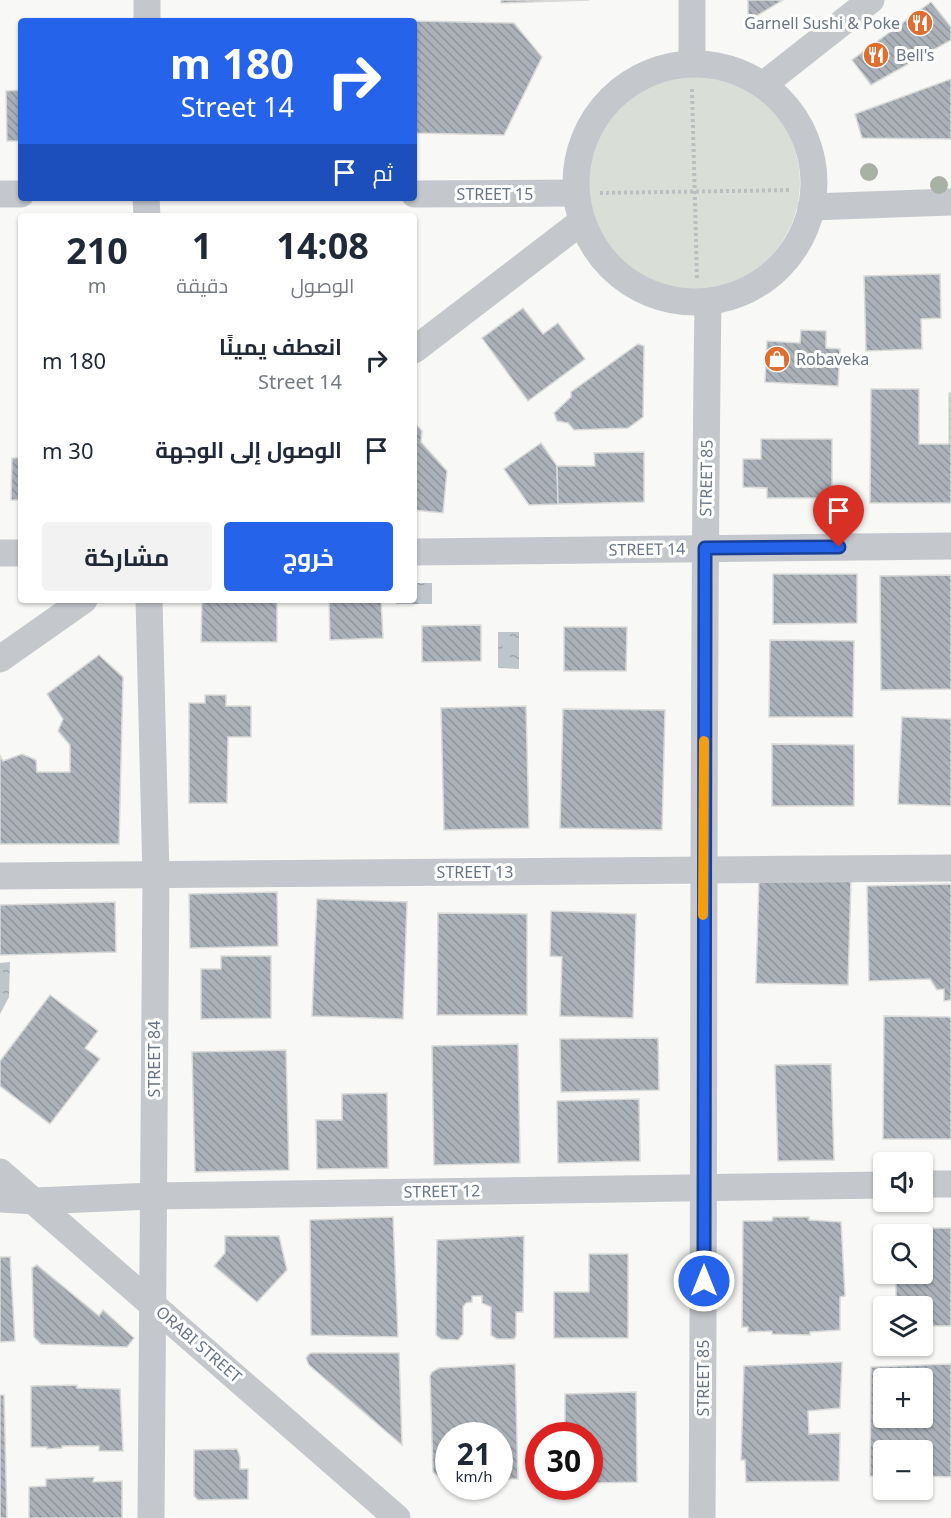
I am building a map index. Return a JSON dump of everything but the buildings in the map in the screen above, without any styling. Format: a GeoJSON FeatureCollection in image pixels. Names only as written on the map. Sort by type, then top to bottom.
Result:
{"type":"FeatureCollection","features":[{"type":"Feature","properties":{"kind":"street"},"geometry":{"type":"LineString","coordinates":[[147,0],[147,18]]}},
{"type":"Feature","properties":{"kind":"street"},"geometry":{"type":"LineString","coordinates":[[692,0],[692,64]]}},
{"type":"Feature","properties":{"kind":"street"},"geometry":{"type":"LineString","coordinates":[[764,85],[871,0]]}},
{"type":"Feature","properties":{"kind":"street"},"geometry":{"type":"LineString","coordinates":[[692,64],[717,66],[741,73],[764,85],[788,109],[806,139],[812,164],[812,199],[804,231],[792,253],[775,271],[755,286],[740,293],[703,302],[676,302],[645,292],[618,275],[596,251],[581,222],[576,194],[576,172],[580,151],[599,112],[630,83],[650,73],[670,67],[692,64]]}},
{"type":"Feature","properties":{"kind":"street"},"geometry":{"type":"LineString","coordinates":[[0,194],[18,194]]}},
{"type":"Feature","properties":{"kind":"street","name":"STREET 15"},"geometry":{"type":"LineString","coordinates":[[417,194],[576,194]]}},
{"type":"Feature","properties":{"kind":"street"},"geometry":{"type":"LineString","coordinates":[[812,199],[951,202]]}},
{"type":"Feature","properties":{"kind":"street"},"geometry":{"type":"LineString","coordinates":[[417,348],[581,222]]}},
{"type":"Feature","properties":{"kind":"street","name":"STREET 85"},"geometry":{"type":"LineString","coordinates":[[702,1518],[705,1186],[703,302]]}},
{"type":"Feature","properties":{"kind":"street","name":"STREET 14"},"geometry":{"type":"LineString","coordinates":[[417,552],[951,546]]}},
{"type":"Feature","properties":{"kind":"street"},"geometry":{"type":"LineString","coordinates":[[0,553],[18,553]]}},
{"type":"Feature","properties":{"kind":"street"},"geometry":{"type":"LineString","coordinates":[[0,659],[80,603]]}},
{"type":"Feature","properties":{"kind":"street","name":"STREET 84"},"geometry":{"type":"LineString","coordinates":[[149,603],[156,875],[151,1518]]}},
{"type":"Feature","properties":{"kind":"street","name":"STREET 13"},"geometry":{"type":"LineString","coordinates":[[0,876],[951,868]]}},
{"type":"Feature","properties":{"kind":"street","name":"ORABI STREET"},"geometry":{"type":"LineString","coordinates":[[0,1172],[397,1518]]}},
{"type":"Feature","properties":{"kind":"street"},"geometry":{"type":"LineString","coordinates":[[933,1184],[951,1184]]}},
{"type":"Feature","properties":{"kind":"street","name":"STREET 12"},"geometry":{"type":"LineString","coordinates":[[0,1199],[34,1201],[153,1196],[873,1185]]}},
{"type":"Feature","properties":{"kind":"path"},"geometry":{"type":"LineString","coordinates":[[692,64],[695,192],[703,302]]}},
{"type":"Feature","properties":{"kind":"path"},"geometry":{"type":"LineString","coordinates":[[576,194],[695,192],[812,199]]}},
{"type":"Feature","properties":{"kind":"shaded area"},"geometry":{"type":"Polygon","coordinates":[[[691,73],[712,75],[733,81],[768,105],[792,140],[798,161],[800,182],[798,203],[792,224],[768,259],[733,283],[712,289],[691,291],[670,289],[649,283],[614,259],[590,224],[584,203],[582,182],[584,161],[590,140],[614,105],[649,81],[670,75],[691,73]]]}},
{"type":"Feature","properties":{"kind":"water"},"geometry":{"type":"Polygon","coordinates":[[[417,583],[432,583],[432,604],[396,604],[417,603],[417,583]]]}},
{"type":"Feature","properties":{"kind":"water"},"geometry":{"type":"Polygon","coordinates":[[[498,632],[519,632],[519,669],[498,668],[498,632]]]}},
{"type":"Feature","properties":{"kind":"water"},"geometry":{"type":"Polygon","coordinates":[[[10,962],[9,997],[0,1014],[0,963],[10,962]]]}},
{"type":"Feature","properties":{"kind":"slow traffic"},"geometry":{"type":"LineString","coordinates":[[703,915],[704,741]]}},
{"type":"Feature","properties":{"kind":"place","name":"Garnell Sushi & Poke"},"geometry":{"type":"Point","coordinates":[920,23]}},
{"type":"Feature","properties":{"kind":"place","name":"Bell's"},"geometry":{"type":"Point","coordinates":[876,55]}},
{"type":"Feature","properties":{"kind":"place","name":"Robaveka"},"geometry":{"type":"Point","coordinates":[777,359]}},
{"type":"Feature","properties":{"kind":"route"},"geometry":{"type":"LineString","coordinates":[[704,1281],[705,548],[839,547]]}}]}
